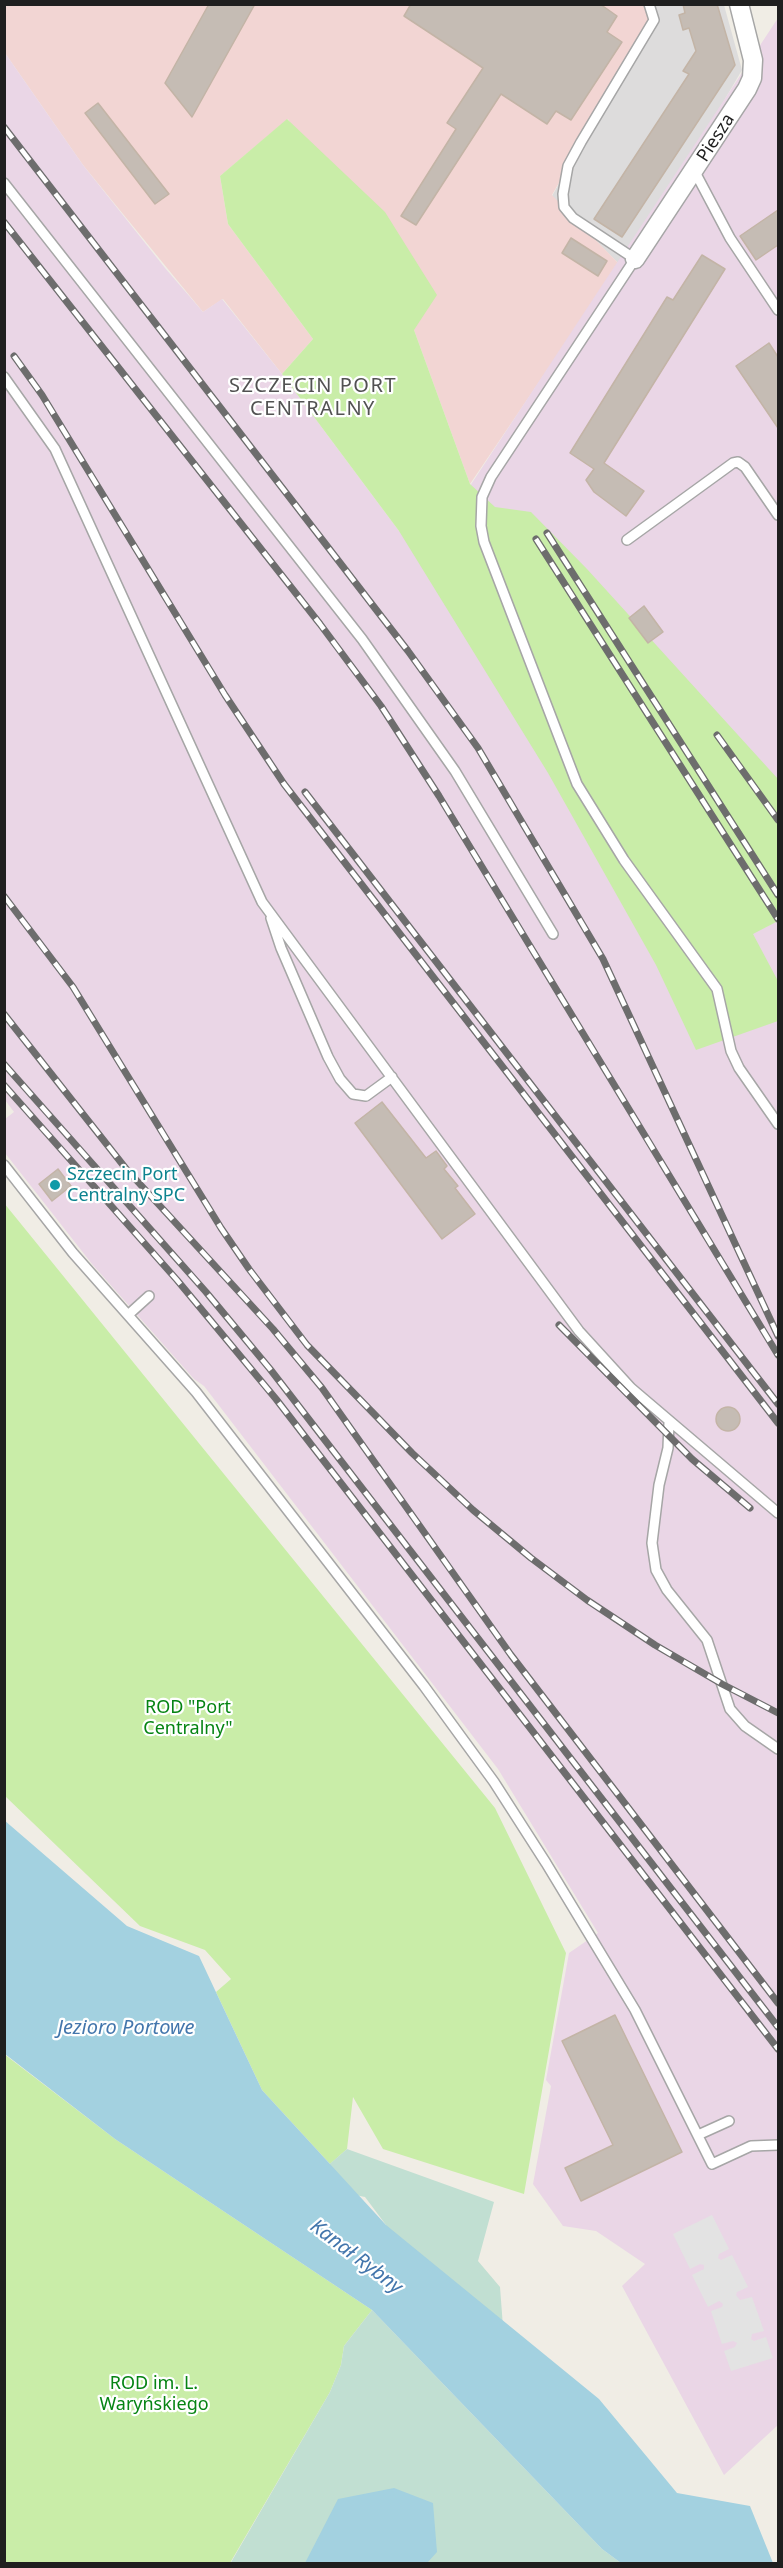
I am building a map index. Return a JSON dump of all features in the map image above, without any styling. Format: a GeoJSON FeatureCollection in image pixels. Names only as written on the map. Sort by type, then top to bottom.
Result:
{"type":"FeatureCollection","features":[{"type":"Feature","properties":{"kind":"street","name":"Piesza"},"geometry":{"type":"LineString","coordinates":[[635,259],[738,105],[752,78],[753,60],[739,4]]}},
{"type":"Feature","properties":{"kind":"lane"},"geometry":{"type":"LineString","coordinates":[[649,4],[654,20],[580,142],[568,166],[563,194],[564,207],[573,218],[635,259],[490,477],[482,497],[481,526],[484,542],[577,784],[624,860],[717,988],[731,1051],[778,1124]]}},
{"type":"Feature","properties":{"kind":"lane"},"geometry":{"type":"LineString","coordinates":[[694,172],[729,238],[778,310]]}},
{"type":"Feature","properties":{"kind":"lane"},"geometry":{"type":"LineString","coordinates":[[4,183],[362,639],[455,771],[553,934]]}},
{"type":"Feature","properties":{"kind":"lane"},"geometry":{"type":"LineString","coordinates":[[4,378],[31,411],[55,449],[257,891],[269,910],[579,1330],[631,1389],[669,1423],[704,1448],[778,1513]]}},
{"type":"Feature","properties":{"kind":"lane"},"geometry":{"type":"LineString","coordinates":[[627,540],[733,463],[738,462],[745,467],[778,515]]}},
{"type":"Feature","properties":{"kind":"lane"},"geometry":{"type":"LineString","coordinates":[[269,910],[281,948],[328,1057],[340,1079],[353,1094],[366,1096],[392,1077]]}},
{"type":"Feature","properties":{"kind":"lane"},"geometry":{"type":"LineString","coordinates":[[4,1165],[73,1253],[196,1392],[424,1686],[494,1782],[635,2010],[712,2164],[751,2146],[778,2145]]}},
{"type":"Feature","properties":{"kind":"lane"},"geometry":{"type":"LineString","coordinates":[[128,1315],[149,1296]]}},
{"type":"Feature","properties":{"kind":"lane"},"geometry":{"type":"LineString","coordinates":[[669,1423],[668,1448],[659,1485],[652,1543],[656,1569],[667,1590],[695,1622],[707,1640],[730,1709],[745,1726],[778,1749]]}},
{"type":"Feature","properties":{"kind":"lane"},"geometry":{"type":"LineString","coordinates":[[698,2135],[729,2121]]}},
{"type":"Feature","properties":{"kind":"shaded area"},"geometry":{"type":"Polygon","coordinates":[[[5,5],[656,5],[634,51],[552,195],[619,264],[470,484],[414,330],[288,119],[220,176],[228,224],[313,339],[282,374],[223,299],[203,312],[83,165],[5,53],[5,5]]]}},
{"type":"Feature","properties":{"kind":"shaded area"},"geometry":{"type":"Polygon","coordinates":[[[656,5],[724,5],[742,70],[715,116],[619,264],[552,196],[634,51],[656,5]]]}},
{"type":"Feature","properties":{"kind":"shaded area"},"geometry":{"type":"Polygon","coordinates":[[[778,18],[778,2425],[724,2475],[622,2286],[645,2264],[596,2231],[563,2226],[533,2184],[551,2086],[546,2080],[569,1953],[598,1933],[498,1769],[204,1386],[194,1379],[92,1264],[5,1153],[5,1119],[14,1112],[5,1100],[5,53],[83,165],[165,268],[203,312],[222,299],[282,374],[399,531],[466,492],[778,18]]]}},
{"type":"Feature","properties":{"kind":"shaded area"},"geometry":{"type":"Polygon","coordinates":[[[712,2215],[729,2249],[719,2254],[718,2258],[721,2260],[732,2255],[748,2287],[737,2292],[736,2295],[740,2300],[752,2297],[764,2331],[752,2334],[751,2339],[754,2341],[766,2337],[773,2358],[731,2371],[724,2351],[735,2347],[737,2343],[733,2341],[722,2344],[711,2311],[722,2307],[723,2304],[719,2301],[708,2307],[692,2275],[704,2269],[704,2265],[700,2264],[690,2269],[673,2234],[712,2215]]]}},
{"type":"Feature","properties":{"kind":"green space"},"geometry":{"type":"Polygon","coordinates":[[[287,119],[385,212],[437,295],[414,330],[470,484],[495,507],[531,512],[587,569],[778,779],[778,921],[753,934],[778,981],[778,1021],[696,1050],[656,965],[548,773],[399,531],[282,374],[313,339],[228,224],[220,176],[287,119]]]}},
{"type":"Feature","properties":{"kind":"green space","name":"ROD \"Port Centralny\""},"geometry":{"type":"Polygon","coordinates":[[[4,1203],[495,1808],[566,1953],[524,2194],[383,2149],[353,2097],[347,2149],[330,2164],[262,2090],[216,1992],[231,1979],[205,1950],[140,1926],[5,1796],[4,1203]]]}},
{"type":"Feature","properties":{"kind":"green space","name":"ROD im. L. Waryńskiego"},"geometry":{"type":"Polygon","coordinates":[[[4,2054],[115,2139],[372,2310],[344,2346],[341,2365],[330,2392],[230,2563],[5,2563],[4,2054]]]}},
{"type":"Feature","properties":{"kind":"green space"},"geometry":{"type":"Polygon","coordinates":[[[347,2149],[494,2202],[478,2261],[500,2287],[504,2340],[388,2255],[386,2225],[365,2197],[350,2194],[325,2168],[347,2149]]]}},
{"type":"Feature","properties":{"kind":"green space"},"geometry":{"type":"Polygon","coordinates":[[[372,2310],[602,2549],[621,2563],[230,2564],[330,2392],[341,2365],[344,2346],[372,2310]]]}},
{"type":"Feature","properties":{"kind":"water","name":"Jezioro Portowe"},"geometry":{"type":"Polygon","coordinates":[[[4,1820],[127,1926],[199,1956],[262,2090],[386,2225],[599,2399],[677,2493],[750,2506],[773,2563],[621,2563],[602,2549],[372,2310],[115,2139],[5,2054],[4,1820]]]}},
{"type":"Feature","properties":{"kind":"water"},"geometry":{"type":"Polygon","coordinates":[[[394,2488],[433,2503],[437,2552],[427,2563],[305,2563],[338,2499],[394,2488]]]}},
{"type":"Feature","properties":{"kind":"building"},"geometry":{"type":"Polygon","coordinates":[[[209,4],[255,4],[192,117],[165,83],[209,4]]]}},
{"type":"Feature","properties":{"kind":"building"},"geometry":{"type":"Polygon","coordinates":[[[411,4],[600,4],[617,16],[607,32],[622,42],[571,120],[556,111],[547,124],[501,94],[416,225],[401,216],[456,129],[447,123],[483,68],[404,16],[411,4]]]}},
{"type":"Feature","properties":{"kind":"building"},"geometry":{"type":"Polygon","coordinates":[[[683,4],[717,4],[735,65],[622,237],[594,219],[689,74],[683,71],[696,51],[689,28],[683,30],[679,15],[685,13],[683,4]]]}},
{"type":"Feature","properties":{"kind":"building"},"geometry":{"type":"Polygon","coordinates":[[[98,103],[169,194],[155,204],[85,113],[98,103]]]}},
{"type":"Feature","properties":{"kind":"building"},"geometry":{"type":"Polygon","coordinates":[[[778,210],[778,245],[756,260],[740,236],[778,210]]]}},
{"type":"Feature","properties":{"kind":"building"},"geometry":{"type":"Polygon","coordinates":[[[571,238],[607,261],[598,276],[562,253],[571,238]]]}},
{"type":"Feature","properties":{"kind":"building"},"geometry":{"type":"Polygon","coordinates":[[[702,255],[725,269],[604,463],[644,491],[626,516],[594,492],[586,480],[594,469],[570,453],[667,297],[673,300],[702,255]]]}},
{"type":"Feature","properties":{"kind":"building"},"geometry":{"type":"Polygon","coordinates":[[[769,343],[778,357],[778,428],[736,366],[769,343]]]}},
{"type":"Feature","properties":{"kind":"building"},"geometry":{"type":"Polygon","coordinates":[[[644,606],[663,632],[648,643],[629,618],[644,606]]]}},
{"type":"Feature","properties":{"kind":"building"},"geometry":{"type":"Polygon","coordinates":[[[382,1102],[426,1158],[436,1151],[447,1166],[444,1169],[458,1186],[455,1188],[475,1214],[442,1239],[355,1123],[382,1102]]]}},
{"type":"Feature","properties":{"kind":"building","name":"Szczecin Port Centralny SPC"},"geometry":{"type":"Polygon","coordinates":[[[58,1169],[71,1186],[52,1201],[39,1184],[58,1169]]]}},
{"type":"Feature","properties":{"kind":"building"},"geometry":{"type":"Polygon","coordinates":[[[728,1407],[737,1410],[740,1419],[737,1428],[728,1431],[719,1428],[716,1419],[719,1410],[728,1407]]]}},
{"type":"Feature","properties":{"kind":"building"},"geometry":{"type":"Polygon","coordinates":[[[615,2015],[682,2152],[581,2201],[565,2168],[613,2145],[562,2041],[615,2015]]]}},
{"type":"Feature","properties":{"kind":"railway"},"geometry":{"type":"LineString","coordinates":[[4,127],[408,651],[478,748],[603,959],[778,1336]]}},
{"type":"Feature","properties":{"kind":"railway"},"geometry":{"type":"LineString","coordinates":[[4,222],[320,624],[381,706],[439,796],[778,1355]]}},
{"type":"Feature","properties":{"kind":"railway"},"geometry":{"type":"LineString","coordinates":[[14,356],[42,395],[225,695],[284,784],[778,1423]]}},
{"type":"Feature","properties":{"kind":"railway"},"geometry":{"type":"LineString","coordinates":[[547,533],[778,895]]}},
{"type":"Feature","properties":{"kind":"railway"},"geometry":{"type":"LineString","coordinates":[[536,539],[778,919]]}},
{"type":"Feature","properties":{"kind":"railway"},"geometry":{"type":"LineString","coordinates":[[717,735],[778,820]]}},
{"type":"Feature","properties":{"kind":"railway"},"geometry":{"type":"LineString","coordinates":[[305,792],[778,1404]]}},
{"type":"Feature","properties":{"kind":"railway"},"geometry":{"type":"LineString","coordinates":[[4,896],[73,987],[221,1228],[307,1345],[412,1453],[473,1510],[531,1558],[587,1600],[655,1645],[778,1713]]}},
{"type":"Feature","properties":{"kind":"railway"},"geometry":{"type":"LineString","coordinates":[[4,1014],[127,1170],[273,1329],[322,1388],[511,1655],[778,2003]]}},
{"type":"Feature","properties":{"kind":"railway"},"geometry":{"type":"LineString","coordinates":[[4,1064],[206,1292],[270,1369],[778,2027]]}},
{"type":"Feature","properties":{"kind":"railway"},"geometry":{"type":"LineString","coordinates":[[4,1085],[177,1280],[276,1399],[778,2049]]}},
{"type":"Feature","properties":{"kind":"railway"},"geometry":{"type":"LineString","coordinates":[[559,1325],[692,1459],[750,1508]]}},
{"type":"Feature","properties":{"kind":"place","name":"Szczecin Port Centralny SPC"},"geometry":{"type":"Point","coordinates":[55,1185]}},
{"type":"Feature","properties":{"kind":"district","name":"SZCZECIN PORT CENTRALNY"},"geometry":{"type":"Point","coordinates":[313,398]}},
{"type":"Feature","properties":{"kind":"water label","name":"Kanał Rybny"},"geometry":{"type":"Point","coordinates":[356,2257]}}]}
